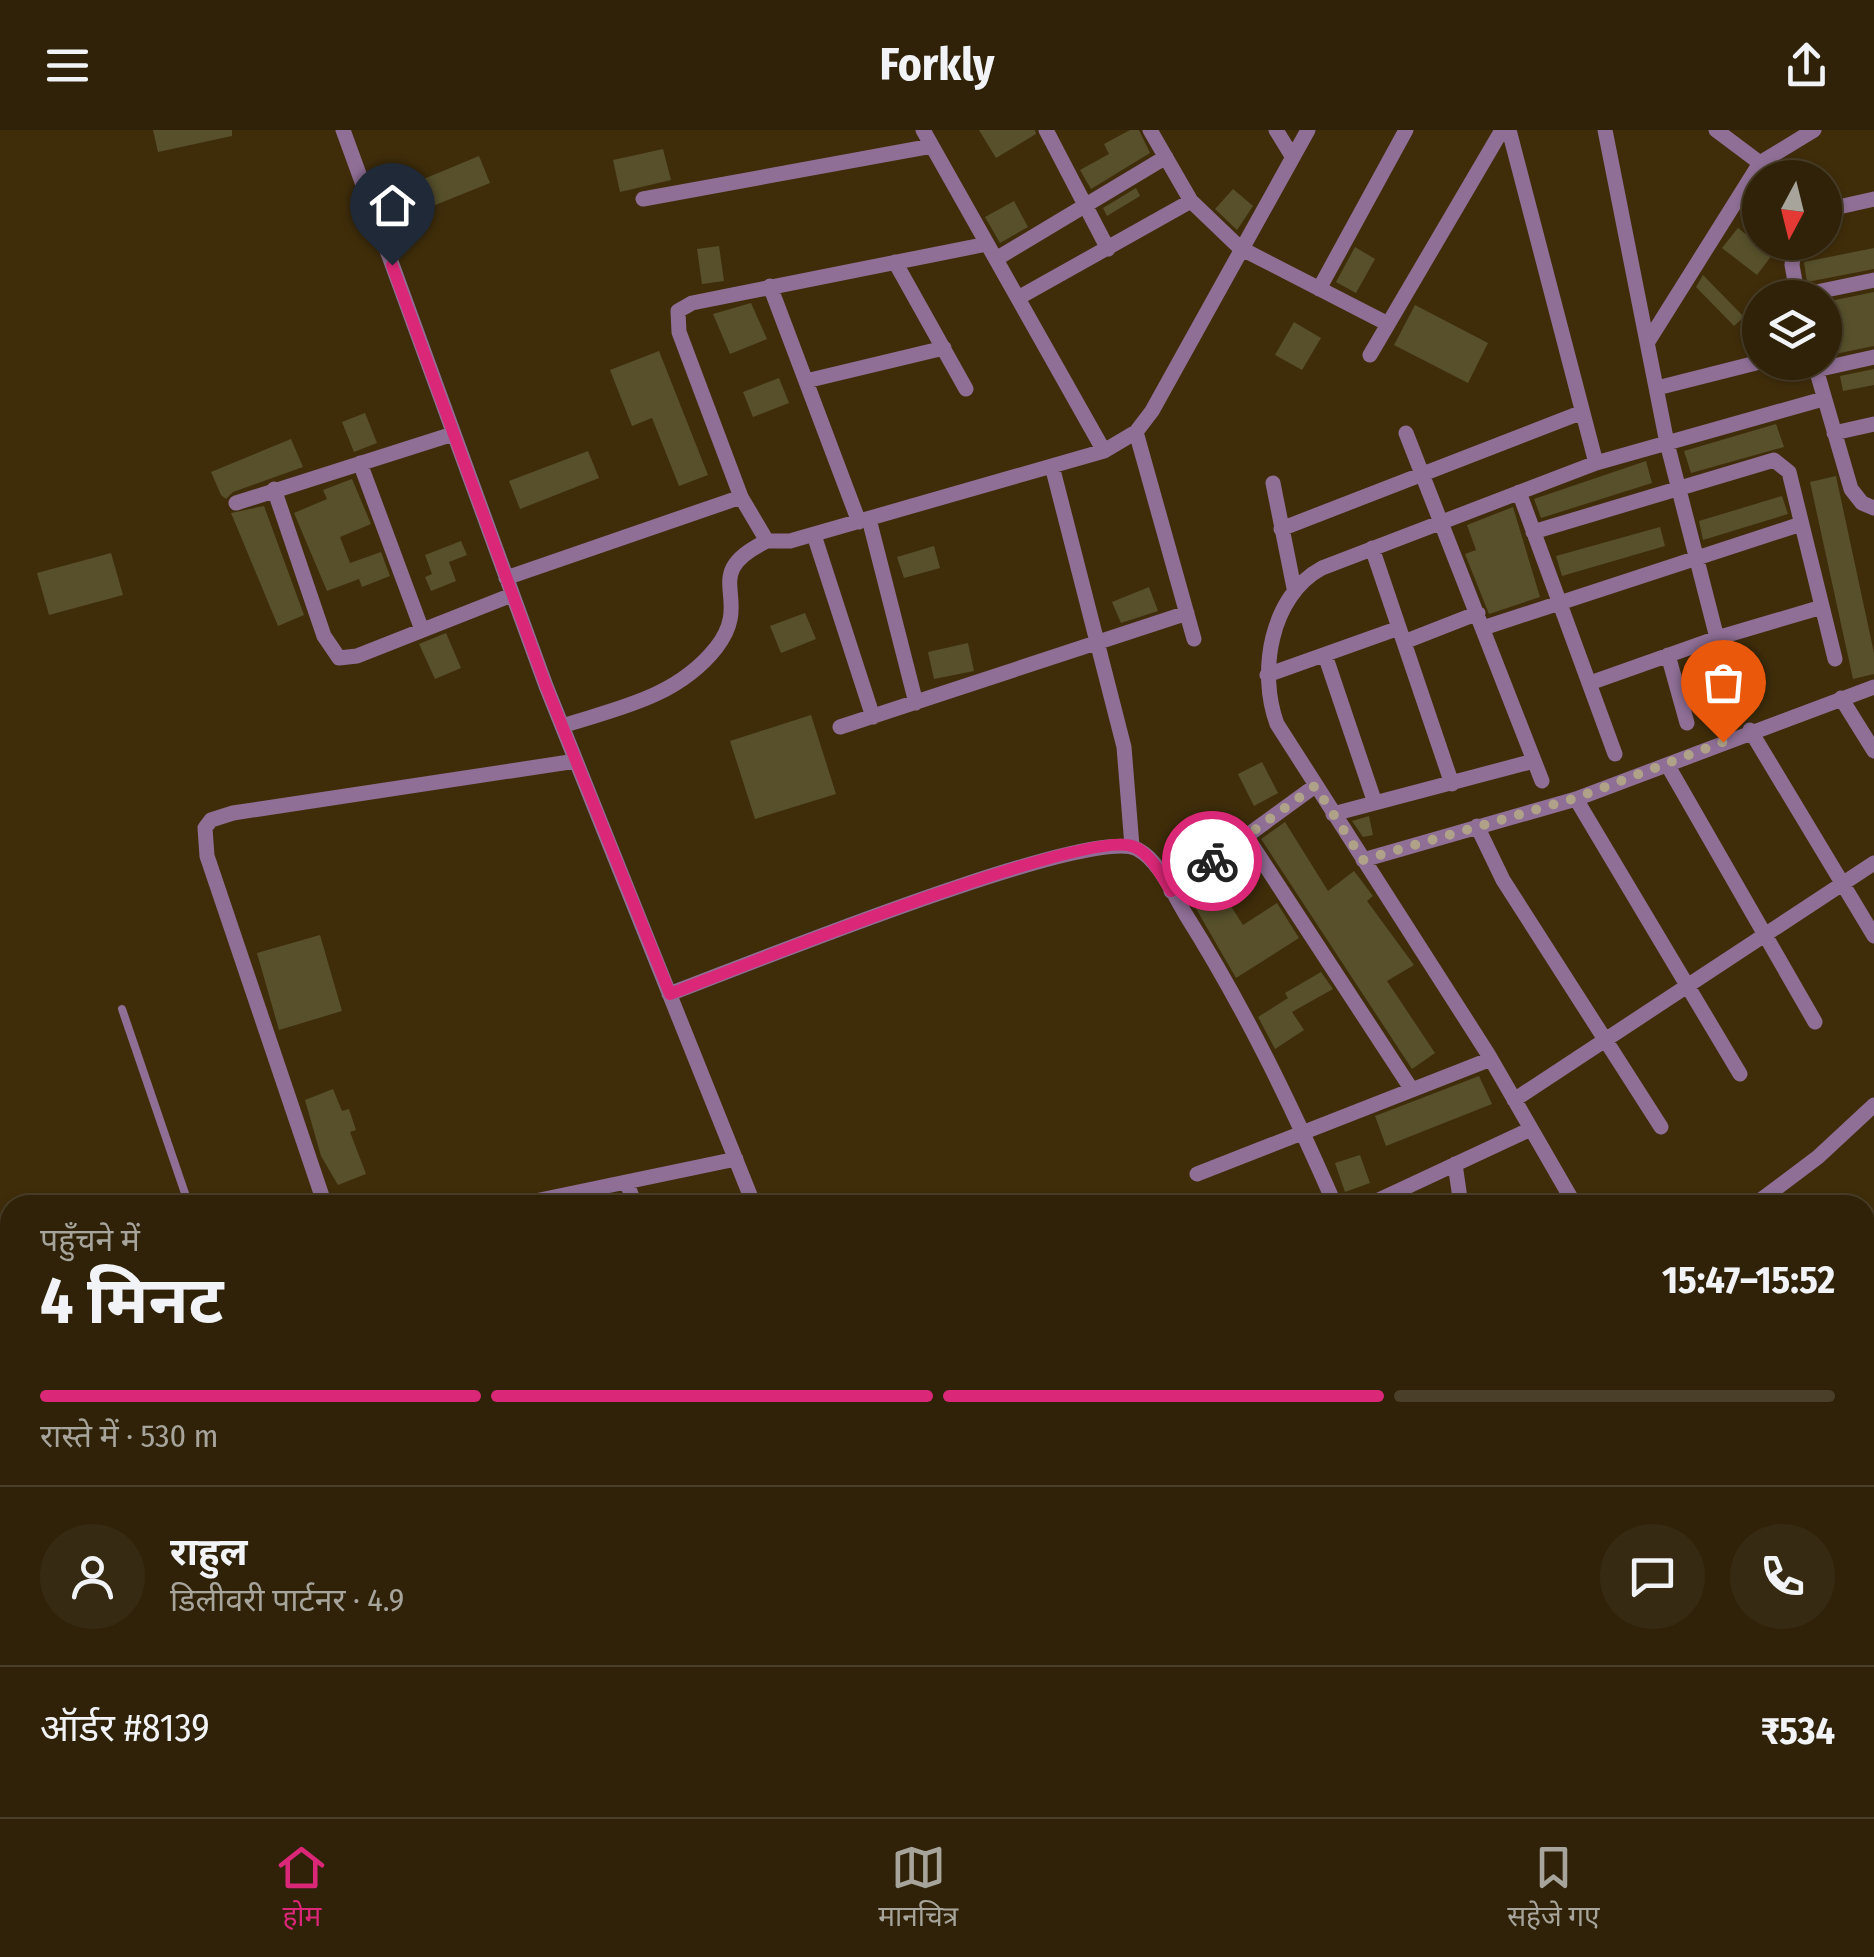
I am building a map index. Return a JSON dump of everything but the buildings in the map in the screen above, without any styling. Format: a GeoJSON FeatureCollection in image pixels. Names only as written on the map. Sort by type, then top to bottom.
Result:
{"type":"FeatureCollection","features":[{"type":"Feature","properties":{"kind":"street"},"geometry":{"type":"LineString","coordinates":[[343,130],[562,726],[750,1195]]}},
{"type":"Feature","properties":{"kind":"street"},"geometry":{"type":"LineString","coordinates":[[923,130],[1104,451]]}},
{"type":"Feature","properties":{"kind":"street"},"geometry":{"type":"LineString","coordinates":[[1046,130],[1108,249]]}},
{"type":"Feature","properties":{"kind":"street"},"geometry":{"type":"LineString","coordinates":[[1150,130],[1191,202],[1240,248],[1388,324]]}},
{"type":"Feature","properties":{"kind":"street"},"geometry":{"type":"LineString","coordinates":[[1276,130],[1292,156]]}},
{"type":"Feature","properties":{"kind":"street"},"geometry":{"type":"LineString","coordinates":[[562,726],[661,694],[682,682],[718,646],[730,624],[732,564],[740,554],[767,541],[790,541],[1104,451],[1136,432],[1152,411],[1308,130]]}},
{"type":"Feature","properties":{"kind":"street"},"geometry":{"type":"LineString","coordinates":[[1320,289],[1406,130]]}},
{"type":"Feature","properties":{"kind":"street"},"geometry":{"type":"LineString","coordinates":[[1370,355],[1506,130]]}},
{"type":"Feature","properties":{"kind":"street"},"geometry":{"type":"LineString","coordinates":[[1506,130],[1596,463]]}},
{"type":"Feature","properties":{"kind":"street"},"geometry":{"type":"LineString","coordinates":[[1606,130],[1667,443],[1717,638]]}},
{"type":"Feature","properties":{"kind":"street"},"geometry":{"type":"LineString","coordinates":[[1716,130],[1756,160]]}},
{"type":"Feature","properties":{"kind":"street"},"geometry":{"type":"LineString","coordinates":[[1765,160],[1814,130]]}},
{"type":"Feature","properties":{"kind":"street"},"geometry":{"type":"LineString","coordinates":[[644,199],[932,146]]}},
{"type":"Feature","properties":{"kind":"street"},"geometry":{"type":"LineString","coordinates":[[767,541],[741,497],[676,319],[683,306],[896,262],[992,251],[1085,206],[1166,158]]}},
{"type":"Feature","properties":{"kind":"street"},"geometry":{"type":"LineString","coordinates":[[1649,340],[1742,192]]}},
{"type":"Feature","properties":{"kind":"street"},"geometry":{"type":"LineString","coordinates":[[1842,206],[1874,199]]}},
{"type":"Feature","properties":{"kind":"street"},"geometry":{"type":"LineString","coordinates":[[1018,298],[1191,202]]}},
{"type":"Feature","properties":{"kind":"street"},"geometry":{"type":"LineString","coordinates":[[896,262],[966,388]]}},
{"type":"Feature","properties":{"kind":"street"},"geometry":{"type":"LineString","coordinates":[[1842,287],[1874,280]]}},
{"type":"Feature","properties":{"kind":"street"},"geometry":{"type":"LineString","coordinates":[[770,286],[864,520],[916,703]]}},
{"type":"Feature","properties":{"kind":"street"},"geometry":{"type":"LineString","coordinates":[[806,381],[944,348]]}},
{"type":"Feature","properties":{"kind":"street"},"geometry":{"type":"LineString","coordinates":[[1842,362],[1874,357]]}},
{"type":"Feature","properties":{"kind":"street"},"geometry":{"type":"LineString","coordinates":[[1657,388],[1742,367]]}},
{"type":"Feature","properties":{"kind":"street"},"geometry":{"type":"LineString","coordinates":[[1818,380],[1851,490],[1862,503],[1874,508]]}},
{"type":"Feature","properties":{"kind":"street"},"geometry":{"type":"LineString","coordinates":[[1569,1195],[1491,1059],[1277,724],[1268,702],[1272,644],[1294,588],[1322,568],[1596,463],[1823,399]]}},
{"type":"Feature","properties":{"kind":"street"},"geometry":{"type":"LineString","coordinates":[[1281,530],[1580,413]]}},
{"type":"Feature","properties":{"kind":"street"},"geometry":{"type":"LineString","coordinates":[[1834,433],[1874,424]]}},
{"type":"Feature","properties":{"kind":"street"},"geometry":{"type":"LineString","coordinates":[[1136,432],[1194,639]]}},
{"type":"Feature","properties":{"kind":"street"},"geometry":{"type":"LineString","coordinates":[[1406,433],[1542,781]]}},
{"type":"Feature","properties":{"kind":"street"},"geometry":{"type":"LineString","coordinates":[[236,503],[454,434]]}},
{"type":"Feature","properties":{"kind":"street"},"geometry":{"type":"LineString","coordinates":[[1533,532],[1774,460],[1789,472],[1835,659]]}},
{"type":"Feature","properties":{"kind":"street"},"geometry":{"type":"LineString","coordinates":[[360,463],[422,630]]}},
{"type":"Feature","properties":{"kind":"street"},"geometry":{"type":"LineString","coordinates":[[1052,466],[1094,646],[1124,747],[1132,846]]}},
{"type":"Feature","properties":{"kind":"street"},"geometry":{"type":"LineString","coordinates":[[1273,483],[1294,588]]}},
{"type":"Feature","properties":{"kind":"street"},"geometry":{"type":"LineString","coordinates":[[274,489],[332,652],[339,658],[356,656],[512,595]]}},
{"type":"Feature","properties":{"kind":"street"},"geometry":{"type":"LineString","coordinates":[[1520,492],[1615,754]]}},
{"type":"Feature","properties":{"kind":"street"},"geometry":{"type":"LineString","coordinates":[[506,578],[741,497]]}},
{"type":"Feature","properties":{"kind":"street"},"geometry":{"type":"LineString","coordinates":[[1267,675],[1325,654],[1559,600],[1801,524]]}},
{"type":"Feature","properties":{"kind":"street"},"geometry":{"type":"LineString","coordinates":[[814,534],[873,716]]}},
{"type":"Feature","properties":{"kind":"street"},"geometry":{"type":"LineString","coordinates":[[1372,548],[1452,784]]}},
{"type":"Feature","properties":{"kind":"street"},"geometry":{"type":"LineString","coordinates":[[1590,683],[1717,638],[1822,608]]}},
{"type":"Feature","properties":{"kind":"street"},"geometry":{"type":"LineString","coordinates":[[840,727],[1186,614]]}},
{"type":"Feature","properties":{"kind":"street"},"geometry":{"type":"LineString","coordinates":[[1325,654],[1375,803]]}},
{"type":"Feature","properties":{"kind":"street"},"geometry":{"type":"LineString","coordinates":[[1668,655],[1687,723]]}},
{"type":"Feature","properties":{"kind":"street"},"geometry":{"type":"LineString","coordinates":[[1363,860],[1576,798],[1874,687]]}},
{"type":"Feature","properties":{"kind":"street"},"geometry":{"type":"LineString","coordinates":[[1841,698],[1874,751]]}},
{"type":"Feature","properties":{"kind":"street"},"geometry":{"type":"LineString","coordinates":[[1750,730],[1874,936]]}},
{"type":"Feature","properties":{"kind":"street"},"geometry":{"type":"LineString","coordinates":[[323,1195],[207,856],[205,828],[211,820],[233,813],[576,761]]}},
{"type":"Feature","properties":{"kind":"street"},"geometry":{"type":"LineString","coordinates":[[1333,814],[1534,762]]}},
{"type":"Feature","properties":{"kind":"street"},"geometry":{"type":"LineString","coordinates":[[1668,766],[1815,1022]]}},
{"type":"Feature","properties":{"kind":"street"},"geometry":{"type":"LineString","coordinates":[[1171,891],[1315,786]]}},
{"type":"Feature","properties":{"kind":"street"},"geometry":{"type":"LineString","coordinates":[[1576,798],[1684,986],[1740,1074]]}},
{"type":"Feature","properties":{"kind":"street"},"geometry":{"type":"LineString","coordinates":[[1476,826],[1503,880],[1608,1038],[1661,1128]]}},
{"type":"Feature","properties":{"kind":"street"},"geometry":{"type":"LineString","coordinates":[[1246,836],[1412,1090]]}},
{"type":"Feature","properties":{"kind":"street"},"geometry":{"type":"LineString","coordinates":[[670,994],[1016,867],[1111,843],[1132,846],[1145,854],[1171,891],[1236,995],[1331,1195]]}},
{"type":"Feature","properties":{"kind":"street"},"geometry":{"type":"LineString","coordinates":[[1514,1100],[1874,863]]}},
{"type":"Feature","properties":{"kind":"street"},"geometry":{"type":"LineString","coordinates":[[1197,1174],[1491,1059]]}},
{"type":"Feature","properties":{"kind":"street"},"geometry":{"type":"LineString","coordinates":[[1767,1195],[1818,1157],[1874,1106]]}},
{"type":"Feature","properties":{"kind":"street"},"geometry":{"type":"LineString","coordinates":[[1389,1195],[1530,1128]]}},
{"type":"Feature","properties":{"kind":"street"},"geometry":{"type":"LineString","coordinates":[[564,1195],[736,1159]]}},
{"type":"Feature","properties":{"kind":"street"},"geometry":{"type":"LineString","coordinates":[[1455,1164],[1460,1195]]}},
{"type":"Feature","properties":{"kind":"street"},"geometry":{"type":"LineString","coordinates":[[627,1182],[632,1195]]}},
{"type":"Feature","properties":{"kind":"lane"},"geometry":{"type":"LineString","coordinates":[[122,1010],[186,1195]]}},
{"type":"Feature","properties":{"kind":"way so far"},"geometry":{"type":"LineString","coordinates":[[1212,861],[1315,786],[1363,860],[1576,798],[1723,742]]}},
{"type":"Feature","properties":{"kind":"route"},"geometry":{"type":"LineString","coordinates":[[392,265],[546,686],[670,994],[1016,867],[1111,843],[1132,846],[1145,854],[1171,891],[1212,861]]}}]}
